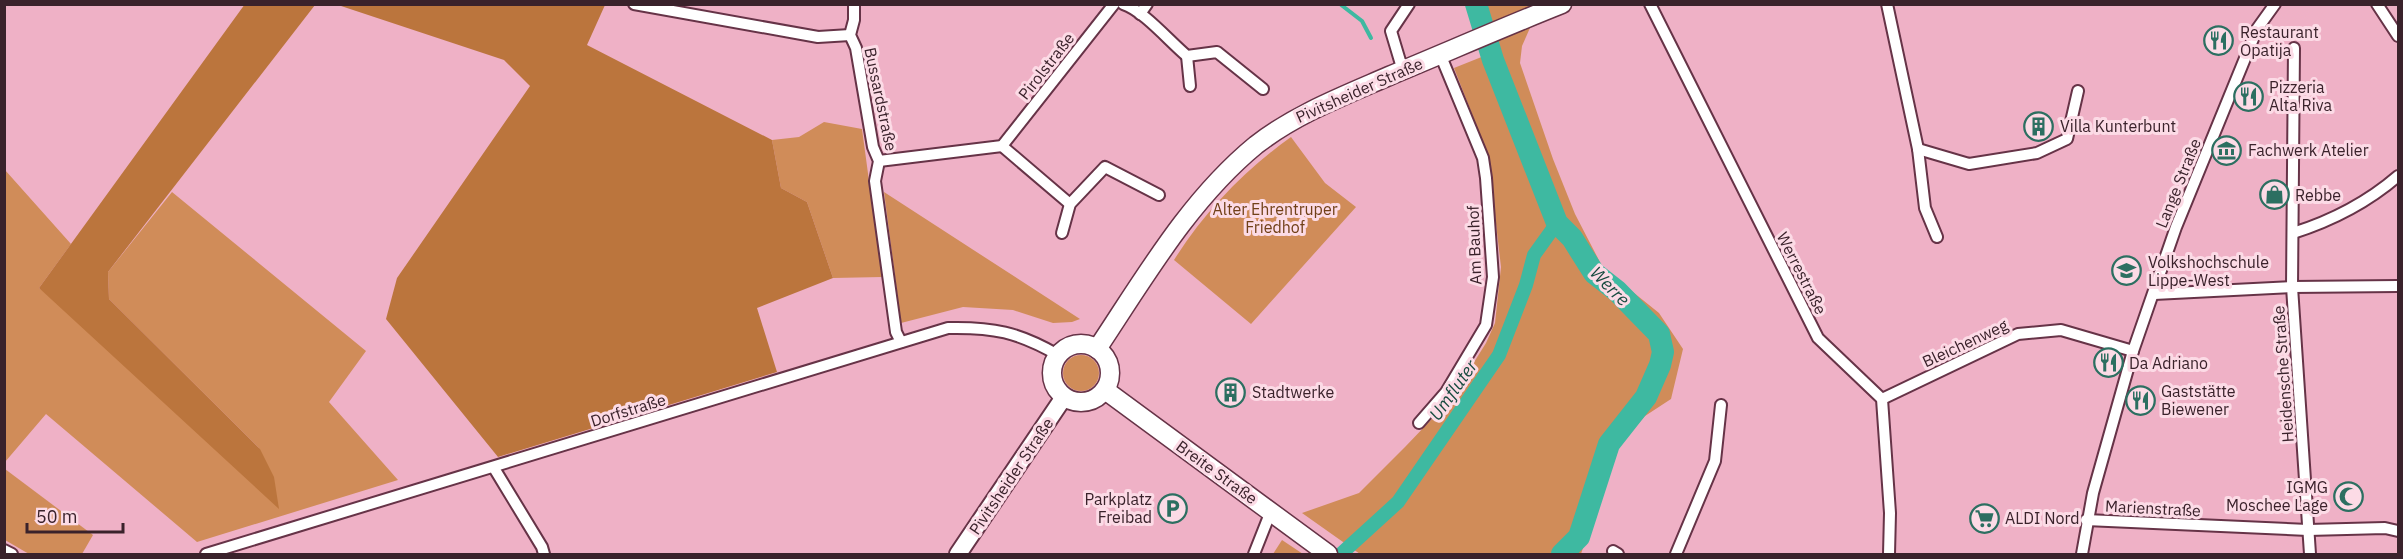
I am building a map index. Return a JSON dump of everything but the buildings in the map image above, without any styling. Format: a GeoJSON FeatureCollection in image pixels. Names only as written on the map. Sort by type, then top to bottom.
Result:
{"type":"FeatureCollection","features":[{"type":"Feature","properties":{"kind":"main road","name":"Pivitsheider Straße"},"geometry":{"type":"LineString","coordinates":[[1097,349],[1180,224],[1221,179],[1256,146],[1293,120],[1463,44],[1562,4]]}},
{"type":"Feature","properties":{"kind":"main road"},"geometry":{"type":"LineString","coordinates":[[1081,344],[1097,349],[1108,364],[1109,382],[1105,390],[1097,398],[1086,402],[1074,402],[1064,397],[1053,382],[1053,364],[1058,355],[1072,345],[1081,344]]}},
{"type":"Feature","properties":{"kind":"main road","name":"Breite Straße"},"geometry":{"type":"LineString","coordinates":[[1105,390],[1328,555]]}},
{"type":"Feature","properties":{"kind":"main road","name":"Pivitsheider Straße"},"geometry":{"type":"LineString","coordinates":[[958,555],[1064,397]]}},
{"type":"Feature","properties":{"kind":"street"},"geometry":{"type":"LineString","coordinates":[[634,4],[818,37],[850,35]]}},
{"type":"Feature","properties":{"kind":"street","name":"Bussardstraße"},"geometry":{"type":"LineString","coordinates":[[854,4],[855,20],[850,35],[856,48],[873,147],[879,161],[875,180],[896,332],[901,342]]}},
{"type":"Feature","properties":{"kind":"street","name":"Pirolstraße"},"geometry":{"type":"LineString","coordinates":[[1002,146],[1114,4]]}},
{"type":"Feature","properties":{"kind":"street"},"geometry":{"type":"LineString","coordinates":[[1123,4],[1140,14],[1187,56],[1190,86]]}},
{"type":"Feature","properties":{"kind":"street"},"geometry":{"type":"LineString","coordinates":[[1140,14],[1147,4]]}},
{"type":"Feature","properties":{"kind":"street"},"geometry":{"type":"LineString","coordinates":[[1406,69],[1400,60],[1391,32],[1409,4]]}},
{"type":"Feature","properties":{"kind":"street","name":"Werrestraße"},"geometry":{"type":"LineString","coordinates":[[1650,4],[1818,338],[1882,399]]}},
{"type":"Feature","properties":{"kind":"street"},"geometry":{"type":"LineString","coordinates":[[1887,4],[1918,149],[1925,208],[1937,237]]}},
{"type":"Feature","properties":{"kind":"street","name":"Lange Straße"},"geometry":{"type":"LineString","coordinates":[[2082,555],[2086,520],[2133,351],[2176,227],[2257,29],[2275,4]]}},
{"type":"Feature","properties":{"kind":"street"},"geometry":{"type":"LineString","coordinates":[[2377,4],[2398,36]]}},
{"type":"Feature","properties":{"kind":"street","name":"Heidensche Straße"},"geometry":{"type":"LineString","coordinates":[[2294,48],[2292,287],[2310,555]]}},
{"type":"Feature","properties":{"kind":"street"},"geometry":{"type":"LineString","coordinates":[[1187,56],[1217,52],[1263,89]]}},
{"type":"Feature","properties":{"kind":"street","name":"Am Bauhof"},"geometry":{"type":"LineString","coordinates":[[1419,423],[1446,392],[1486,325],[1493,277],[1483,158],[1440,54]]}},
{"type":"Feature","properties":{"kind":"street"},"geometry":{"type":"LineString","coordinates":[[1918,149],[1969,164],[2037,153],[2067,139],[2078,91]]}},
{"type":"Feature","properties":{"kind":"street"},"geometry":{"type":"LineString","coordinates":[[879,161],[1002,146],[1070,204]]}},
{"type":"Feature","properties":{"kind":"street"},"geometry":{"type":"LineString","coordinates":[[1062,233],[1070,204],[1105,167],[1159,195]]}},
{"type":"Feature","properties":{"kind":"street"},"geometry":{"type":"LineString","coordinates":[[2293,233],[2316,226],[2381,191],[2398,176]]}},
{"type":"Feature","properties":{"kind":"street"},"geometry":{"type":"LineString","coordinates":[[2154,294],[2292,287],[2398,286]]}},
{"type":"Feature","properties":{"kind":"street","name":"Dorfstraße"},"geometry":{"type":"LineString","coordinates":[[206,555],[948,327],[984,327],[1025,338],[1058,355]]}},
{"type":"Feature","properties":{"kind":"street","name":"Bleichenweg"},"geometry":{"type":"LineString","coordinates":[[1882,399],[2018,334],[2061,330],[2133,351]]}},
{"type":"Feature","properties":{"kind":"street"},"geometry":{"type":"LineString","coordinates":[[1882,399],[1890,513],[1889,555]]}},
{"type":"Feature","properties":{"kind":"street"},"geometry":{"type":"LineString","coordinates":[[1676,555],[1715,461],[1721,405]]}},
{"type":"Feature","properties":{"kind":"street"},"geometry":{"type":"LineString","coordinates":[[494,468],[542,547],[544,555]]}},
{"type":"Feature","properties":{"kind":"street"},"geometry":{"type":"LineString","coordinates":[[1254,555],[1271,511]]}},
{"type":"Feature","properties":{"kind":"street","name":"Marienstraße"},"geometry":{"type":"LineString","coordinates":[[2086,520],[2308,530],[2385,528],[2398,531]]}},
{"type":"Feature","properties":{"kind":"street"},"geometry":{"type":"LineString","coordinates":[[4,550],[12,555]]}},
{"type":"Feature","properties":{"kind":"green space"},"geometry":{"type":"Polygon","coordinates":[[[1477,5],[1540,5],[1522,46],[1520,63],[1553,159],[1575,214],[1603,268],[1659,313],[1683,349],[1671,399],[1645,416],[1615,450],[1581,554],[1360,554],[1302,513],[1359,493],[1451,399],[1486,343],[1495,323],[1501,267],[1488,155],[1454,68],[1494,52],[1477,5]]]}},
{"type":"Feature","properties":{"kind":"green space"},"geometry":{"type":"Polygon","coordinates":[[[824,122],[862,129],[882,277],[833,278],[807,202],[781,188],[772,140],[799,137],[824,122]]]}},
{"type":"Feature","properties":{"kind":"green space","name":"Alter Ehrentruper Friedhof"},"geometry":{"type":"Polygon","coordinates":[[[1291,137],[1325,183],[1356,207],[1251,324],[1174,260],[1227,192],[1291,137]]]}},
{"type":"Feature","properties":{"kind":"green space"},"geometry":{"type":"Polygon","coordinates":[[[5,170],[71,244],[39,288],[260,449],[109,299],[108,272],[172,192],[366,351],[329,402],[398,480],[197,542],[46,414],[5,462],[5,170]]]}},
{"type":"Feature","properties":{"kind":"green space"},"geometry":{"type":"Polygon","coordinates":[[[884,192],[1080,319],[1053,323],[1013,310],[963,307],[901,323],[884,192]]]}},
{"type":"Feature","properties":{"kind":"green space"},"geometry":{"type":"Polygon","coordinates":[[[1081,355],[1094,360],[1099,373],[1094,386],[1081,391],[1068,386],[1063,373],[1068,360],[1081,355]]]}},
{"type":"Feature","properties":{"kind":"green space"},"geometry":{"type":"Polygon","coordinates":[[[5,469],[93,535],[82,554],[29,554],[5,540],[5,469]]]}},
{"type":"Feature","properties":{"kind":"green space"},"geometry":{"type":"Polygon","coordinates":[[[1282,540],[1303,554],[1273,554],[1282,540]]]}},
{"type":"Feature","properties":{"kind":"shaded area"},"geometry":{"type":"Polygon","coordinates":[[[245,4],[315,5],[108,272],[109,299],[260,449],[274,477],[279,509],[39,288],[245,4]]]}},
{"type":"Feature","properties":{"kind":"shaded area"},"geometry":{"type":"Polygon","coordinates":[[[338,5],[605,5],[587,45],[772,140],[781,188],[807,202],[833,278],[757,308],[777,372],[498,457],[386,319],[397,278],[530,86],[504,60],[338,5]]]}},
{"type":"Feature","properties":{"kind":"waterway"},"geometry":{"type":"LineString","coordinates":[[1340,4],[1362,21],[1371,38]]}},
{"type":"Feature","properties":{"kind":"waterway","name":"Werre"},"geometry":{"type":"LineString","coordinates":[[1476,4],[1493,60],[1557,223],[1572,238],[1594,273],[1617,291],[1659,334],[1663,352],[1646,397],[1609,444],[1579,537],[1562,554]]}},
{"type":"Feature","properties":{"kind":"waterway","name":"Umfluter"},"geometry":{"type":"LineString","coordinates":[[1341,554],[1398,502],[1499,355],[1526,285],[1534,255],[1557,223]]}},
{"type":"Feature","properties":{"kind":"place","name":"Restaurant Opatija"},"geometry":{"type":"Point","coordinates":[2219,41]}},
{"type":"Feature","properties":{"kind":"place","name":"Pizzeria Alta Riva"},"geometry":{"type":"Point","coordinates":[2248,96]}},
{"type":"Feature","properties":{"kind":"place","name":"Villa Kunterbunt"},"geometry":{"type":"Point","coordinates":[2039,126]}},
{"type":"Feature","properties":{"kind":"place","name":"Fachwerk Atelier"},"geometry":{"type":"Point","coordinates":[2227,150]}},
{"type":"Feature","properties":{"kind":"place","name":"Rebbe"},"geometry":{"type":"Point","coordinates":[2274,195]}},
{"type":"Feature","properties":{"kind":"place","name":"Volkshochschule Lippe-West"},"geometry":{"type":"Point","coordinates":[2127,271]}},
{"type":"Feature","properties":{"kind":"place","name":"Da Adriano"},"geometry":{"type":"Point","coordinates":[2108,363]}},
{"type":"Feature","properties":{"kind":"place","name":"Stadtwerke"},"geometry":{"type":"Point","coordinates":[1231,392]}},
{"type":"Feature","properties":{"kind":"place","name":"Gaststätte Biewener"},"geometry":{"type":"Point","coordinates":[2140,400]}},
{"type":"Feature","properties":{"kind":"place","name":"IGMG Moschee Lage"},"geometry":{"type":"Point","coordinates":[2349,496]}},
{"type":"Feature","properties":{"kind":"place","name":"Parkplatz Freibad"},"geometry":{"type":"Point","coordinates":[1173,508]}},
{"type":"Feature","properties":{"kind":"place","name":"ALDI Nord"},"geometry":{"type":"Point","coordinates":[1984,518]}}]}
